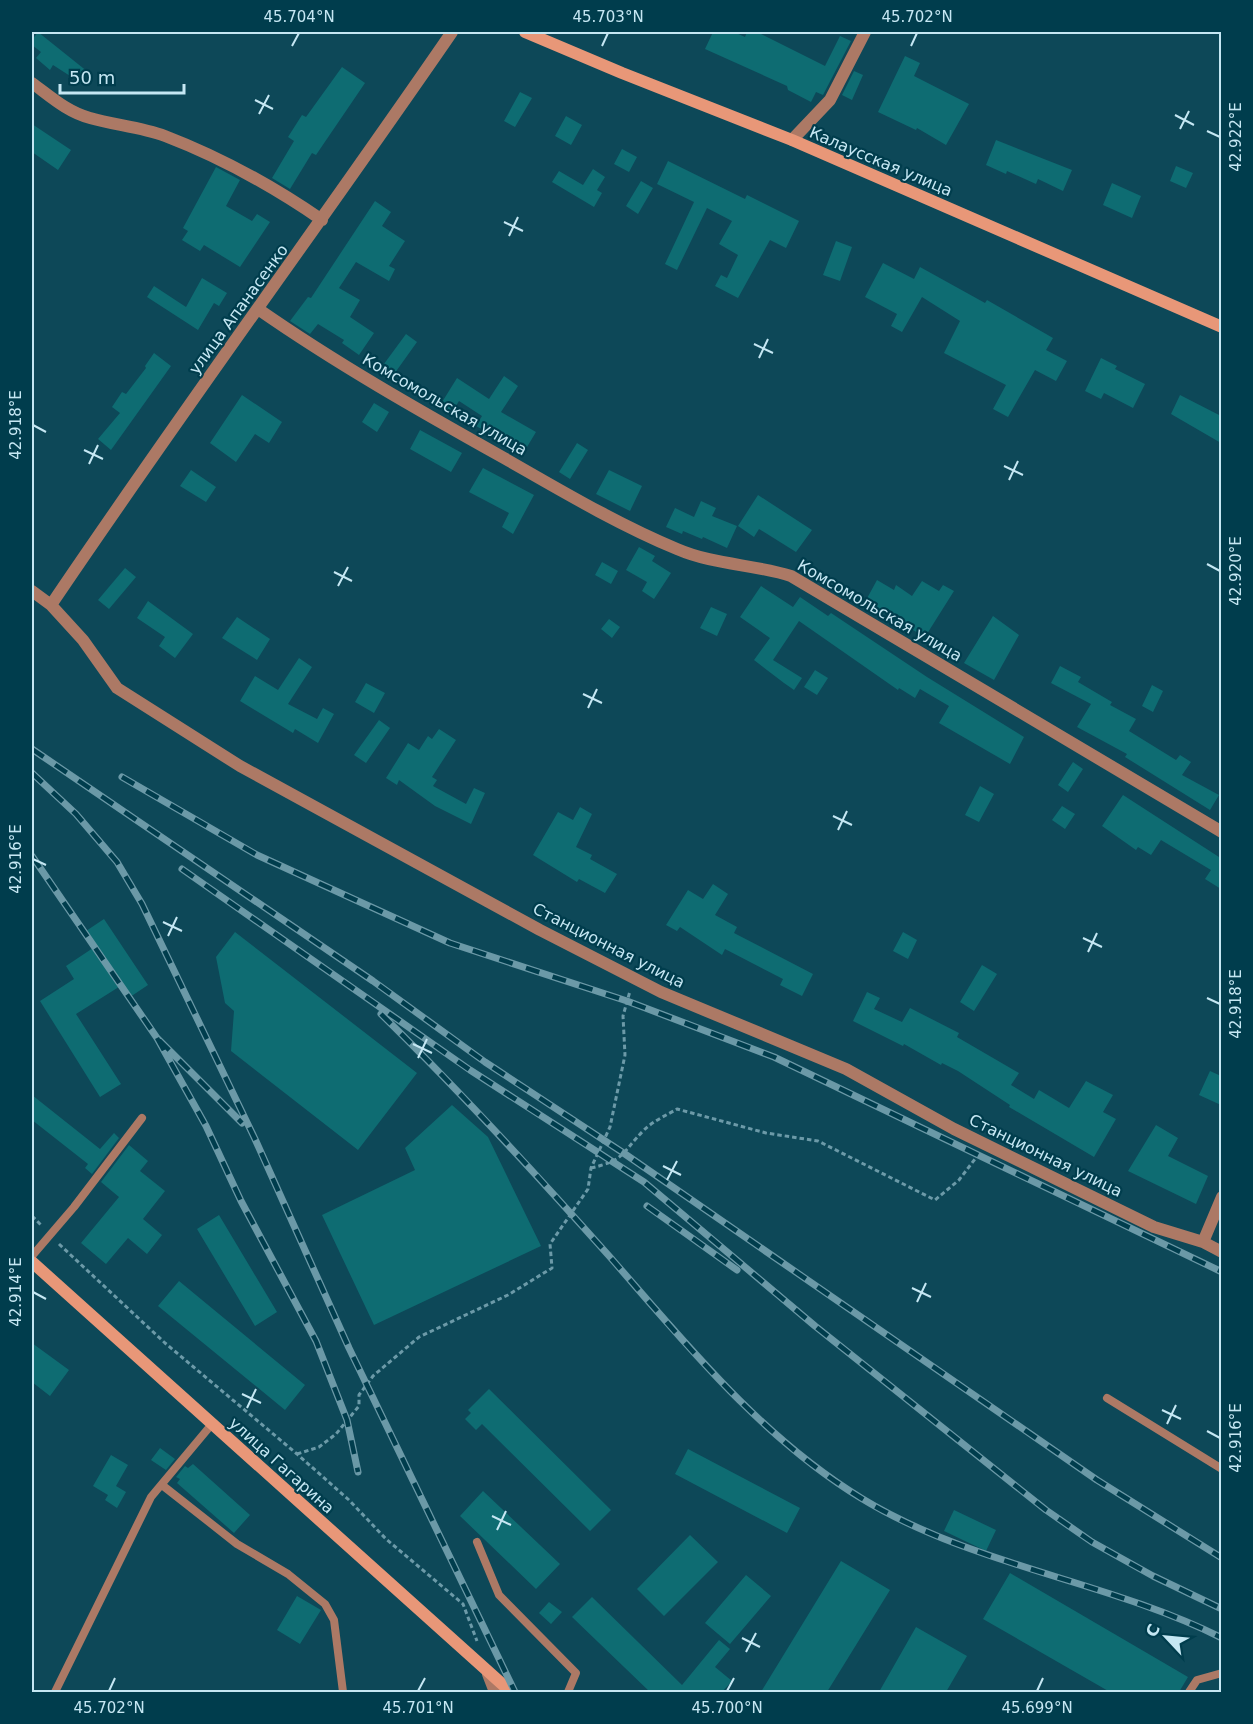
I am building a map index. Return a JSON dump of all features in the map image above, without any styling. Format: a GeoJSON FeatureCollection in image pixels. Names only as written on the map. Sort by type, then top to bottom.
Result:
{"type":"FeatureCollection","features":[{"type":"Feature","properties":{"kind":"street","name":"улица Апанасенко"},"geometry":{"type":"LineString","coordinates":[[51,605],[146,464],[322,220],[452,32]]}},
{"type":"Feature","properties":{"kind":"street","name":"Калаусская улица"},"geometry":{"type":"LineString","coordinates":[[525,32],[792,140],[1221,327]]}},
{"type":"Feature","properties":{"kind":"street"},"geometry":{"type":"LineString","coordinates":[[792,140],[830,100],[866,32]]}},
{"type":"Feature","properties":{"kind":"street"},"geometry":{"type":"LineString","coordinates":[[32,83],[65,108],[88,118],[163,135],[191,147],[249,175],[322,220]]}},
{"type":"Feature","properties":{"kind":"street","name":"Комсомольская улица"},"geometry":{"type":"LineString","coordinates":[[258,309],[431,417],[606,515],[678,550],[724,564],[762,567],[791,576],[1221,832]]}},
{"type":"Feature","properties":{"kind":"street","name":"Станционная улица"},"geometry":{"type":"LineString","coordinates":[[32,591],[51,605],[83,640],[117,688],[240,765],[540,930],[661,992],[846,1070],[985,1144],[1154,1227],[1203,1242],[1221,1252]]}},
{"type":"Feature","properties":{"kind":"street"},"geometry":{"type":"LineString","coordinates":[[1203,1242],[1221,1197]]}},
{"type":"Feature","properties":{"kind":"street","name":"улица Гагарина"},"geometry":{"type":"LineString","coordinates":[[32,1262],[488,1674],[511,1692]]}},
{"type":"Feature","properties":{"kind":"street"},"geometry":{"type":"LineString","coordinates":[[488,1674],[495,1692]]}},
{"type":"Feature","properties":{"kind":"lane"},"geometry":{"type":"LineString","coordinates":[[32,1256],[142,1118]]}},
{"type":"Feature","properties":{"kind":"lane"},"geometry":{"type":"LineString","coordinates":[[1107,1398],[1221,1469]]}},
{"type":"Feature","properties":{"kind":"lane"},"geometry":{"type":"LineString","coordinates":[[55,1692],[151,1497],[212,1424]]}},
{"type":"Feature","properties":{"kind":"lane"},"geometry":{"type":"LineString","coordinates":[[162,1485],[237,1544],[288,1574],[326,1604],[334,1620],[343,1692]]}},
{"type":"Feature","properties":{"kind":"lane"},"geometry":{"type":"LineString","coordinates":[[477,1542],[499,1595],[576,1673],[568,1692]]}},
{"type":"Feature","properties":{"kind":"lane"},"geometry":{"type":"LineString","coordinates":[[1189,1692],[1197,1680],[1221,1672]]}},
{"type":"Feature","properties":{"kind":"path"},"geometry":{"type":"LineString","coordinates":[[297,1454],[319,1447],[336,1434],[358,1406],[359,1395],[373,1376],[418,1337],[508,1295],[552,1269],[550,1244],[588,1189],[591,1168],[610,1127],[625,1055],[623,1016],[635,978]]}},
{"type":"Feature","properties":{"kind":"path"},"geometry":{"type":"LineString","coordinates":[[591,1168],[614,1162],[625,1154],[645,1128],[677,1109],[766,1133],[818,1141],[935,1200],[959,1180],[985,1144]]}},
{"type":"Feature","properties":{"kind":"path"},"geometry":{"type":"LineString","coordinates":[[32,1216],[165,1343],[297,1454],[349,1500],[386,1539],[463,1604],[478,1644]]}},
{"type":"Feature","properties":{"kind":"building"},"geometry":{"type":"Polygon","coordinates":[[[38,32],[88,72],[81,83],[53,65],[50,70],[36,58],[41,52],[32,45],[32,40],[38,32]]]}},
{"type":"Feature","properties":{"kind":"building"},"geometry":{"type":"Polygon","coordinates":[[[713,32],[734,32],[745,37],[747,32],[757,32],[825,66],[840,36],[851,41],[823,95],[816,92],[811,102],[788,90],[787,86],[705,49],[713,32]]]}},
{"type":"Feature","properties":{"kind":"building"},"geometry":{"type":"Polygon","coordinates":[[[905,56],[920,63],[914,76],[969,104],[946,145],[917,128],[916,130],[878,112],[905,56]]]}},
{"type":"Feature","properties":{"kind":"building"},"geometry":{"type":"Polygon","coordinates":[[[342,67],[365,83],[316,155],[312,153],[290,189],[272,178],[294,141],[288,137],[302,115],[306,117],[342,67]]]}},
{"type":"Feature","properties":{"kind":"building"},"geometry":{"type":"Polygon","coordinates":[[[854,71],[863,75],[852,100],[842,95],[854,71]]]}},
{"type":"Feature","properties":{"kind":"building"},"geometry":{"type":"Polygon","coordinates":[[[520,92],[532,98],[515,127],[504,121],[520,92]]]}},
{"type":"Feature","properties":{"kind":"building"},"geometry":{"type":"Polygon","coordinates":[[[566,116],[582,125],[571,145],[555,136],[566,116]]]}},
{"type":"Feature","properties":{"kind":"building"},"geometry":{"type":"Polygon","coordinates":[[[32,124],[71,150],[58,170],[32,152],[32,124]]]}},
{"type":"Feature","properties":{"kind":"building"},"geometry":{"type":"Polygon","coordinates":[[[996,140],[1072,170],[1063,191],[1038,179],[1036,184],[1007,171],[1006,174],[986,165],[996,140]]]}},
{"type":"Feature","properties":{"kind":"building"},"geometry":{"type":"Polygon","coordinates":[[[622,149],[637,157],[629,172],[614,164],[622,149]]]}},
{"type":"Feature","properties":{"kind":"building"},"geometry":{"type":"Polygon","coordinates":[[[668,161],[745,199],[747,195],[799,221],[786,248],[770,240],[738,298],[715,286],[721,275],[727,278],[738,255],[719,244],[732,221],[707,208],[677,270],[665,264],[694,202],[657,184],[668,161]]]}},
{"type":"Feature","properties":{"kind":"building"},"geometry":{"type":"Polygon","coordinates":[[[1176,166],[1193,173],[1186,188],[1170,181],[1176,166]]]}},
{"type":"Feature","properties":{"kind":"building"},"geometry":{"type":"Polygon","coordinates":[[[216,167],[240,180],[226,206],[252,221],[257,214],[270,222],[240,267],[204,245],[200,251],[182,240],[188,231],[183,228],[216,167]]]}},
{"type":"Feature","properties":{"kind":"building"},"geometry":{"type":"Polygon","coordinates":[[[593,169],[605,177],[597,190],[602,193],[594,207],[552,182],[559,171],[583,185],[593,169]]]}},
{"type":"Feature","properties":{"kind":"building"},"geometry":{"type":"Polygon","coordinates":[[[641,181],[653,188],[638,214],[626,206],[641,181]]]}},
{"type":"Feature","properties":{"kind":"building"},"geometry":{"type":"Polygon","coordinates":[[[1112,183],[1141,196],[1132,218],[1103,205],[1112,183]]]}},
{"type":"Feature","properties":{"kind":"building"},"geometry":{"type":"Polygon","coordinates":[[[375,201],[391,212],[382,226],[405,241],[389,266],[395,269],[389,281],[356,262],[339,288],[360,300],[350,317],[374,333],[359,355],[342,343],[344,340],[318,324],[310,334],[290,321],[308,297],[311,298],[375,201]]]}},
{"type":"Feature","properties":{"kind":"building"},"geometry":{"type":"Polygon","coordinates":[[[836,241],[852,247],[840,281],[823,275],[836,241]]]}},
{"type":"Feature","properties":{"kind":"building"},"geometry":{"type":"Polygon","coordinates":[[[883,263],[914,279],[920,267],[985,303],[987,300],[1053,338],[1046,350],[1067,361],[1056,381],[1035,370],[1008,417],[993,409],[1006,385],[944,353],[960,321],[922,297],[902,332],[891,326],[897,314],[865,297],[883,263]]]}},
{"type":"Feature","properties":{"kind":"building"},"geometry":{"type":"Polygon","coordinates":[[[202,278],[227,293],[219,306],[214,303],[198,330],[147,297],[154,286],[186,307],[202,278]]]}},
{"type":"Feature","properties":{"kind":"building"},"geometry":{"type":"Polygon","coordinates":[[[406,334],[417,342],[392,377],[381,368],[406,334]]]}},
{"type":"Feature","properties":{"kind":"building"},"geometry":{"type":"Polygon","coordinates":[[[154,353],[171,366],[111,450],[98,439],[120,413],[112,407],[122,392],[126,394],[146,368],[145,366],[154,353]]]}},
{"type":"Feature","properties":{"kind":"building"},"geometry":{"type":"Polygon","coordinates":[[[1101,358],[1117,366],[1115,369],[1145,384],[1133,408],[1104,393],[1101,399],[1085,391],[1101,358]]]}},
{"type":"Feature","properties":{"kind":"building"},"geometry":{"type":"Polygon","coordinates":[[[504,376],[518,386],[501,412],[536,432],[524,452],[476,426],[482,416],[459,401],[451,414],[439,407],[457,378],[489,399],[504,376]]]}},
{"type":"Feature","properties":{"kind":"building"},"geometry":{"type":"Polygon","coordinates":[[[242,395],[282,422],[269,443],[255,434],[236,462],[210,443],[242,395]]]}},
{"type":"Feature","properties":{"kind":"building"},"geometry":{"type":"Polygon","coordinates":[[[1180,395],[1221,416],[1221,443],[1171,414],[1180,395]]]}},
{"type":"Feature","properties":{"kind":"building"},"geometry":{"type":"Polygon","coordinates":[[[374,403],[389,412],[377,432],[362,422],[374,403]]]}},
{"type":"Feature","properties":{"kind":"building"},"geometry":{"type":"Polygon","coordinates":[[[420,430],[462,453],[451,472],[410,449],[420,430]]]}},
{"type":"Feature","properties":{"kind":"building"},"geometry":{"type":"Polygon","coordinates":[[[577,443],[588,450],[570,479],[559,472],[577,443]]]}},
{"type":"Feature","properties":{"kind":"building"},"geometry":{"type":"Polygon","coordinates":[[[483,468],[534,495],[513,534],[502,527],[509,513],[469,492],[483,468]]]}},
{"type":"Feature","properties":{"kind":"building"},"geometry":{"type":"Polygon","coordinates":[[[191,470],[216,487],[206,502],[180,486],[191,470]]]}},
{"type":"Feature","properties":{"kind":"building"},"geometry":{"type":"Polygon","coordinates":[[[609,470],[642,486],[630,511],[596,494],[609,470]]]}},
{"type":"Feature","properties":{"kind":"building"},"geometry":{"type":"Polygon","coordinates":[[[758,495],[812,530],[796,552],[759,529],[754,537],[738,526],[758,495]]]}},
{"type":"Feature","properties":{"kind":"building"},"geometry":{"type":"Polygon","coordinates":[[[701,501],[716,508],[712,516],[737,526],[727,548],[703,537],[702,539],[683,531],[682,534],[666,527],[675,508],[694,517],[701,501]]]}},
{"type":"Feature","properties":{"kind":"building"},"geometry":{"type":"Polygon","coordinates":[[[639,547],[655,556],[652,561],[671,573],[654,599],[642,591],[647,582],[626,570],[639,547]]]}},
{"type":"Feature","properties":{"kind":"building"},"geometry":{"type":"Polygon","coordinates":[[[602,562],[618,571],[611,584],[595,575],[602,562]]]}},
{"type":"Feature","properties":{"kind":"building"},"geometry":{"type":"Polygon","coordinates":[[[125,568],[136,577],[109,609],[98,600],[125,568]]]}},
{"type":"Feature","properties":{"kind":"building"},"geometry":{"type":"Polygon","coordinates":[[[877,580],[894,590],[896,585],[912,596],[922,581],[939,591],[943,585],[954,591],[925,637],[865,602],[877,580]]]}},
{"type":"Feature","properties":{"kind":"building"},"geometry":{"type":"Polygon","coordinates":[[[761,586],[793,607],[800,597],[828,616],[831,613],[927,677],[1024,737],[1010,764],[939,723],[949,706],[920,689],[915,698],[899,688],[898,690],[799,621],[773,660],[802,678],[794,690],[784,683],[754,660],[770,638],[740,617],[761,586]]]}},
{"type":"Feature","properties":{"kind":"building"},"geometry":{"type":"Polygon","coordinates":[[[148,601],[193,634],[175,658],[159,646],[165,637],[137,618],[148,601]]]}},
{"type":"Feature","properties":{"kind":"building"},"geometry":{"type":"Polygon","coordinates":[[[711,607],[727,614],[717,636],[700,628],[711,607]]]}},
{"type":"Feature","properties":{"kind":"building"},"geometry":{"type":"Polygon","coordinates":[[[993,616],[1019,635],[994,680],[964,663],[993,616]]]}},
{"type":"Feature","properties":{"kind":"building"},"geometry":{"type":"Polygon","coordinates":[[[237,617],[270,639],[257,660],[222,638],[237,617]]]}},
{"type":"Feature","properties":{"kind":"building"},"geometry":{"type":"Polygon","coordinates":[[[609,619],[620,627],[612,638],[601,629],[609,619]]]}},
{"type":"Feature","properties":{"kind":"building"},"geometry":{"type":"Polygon","coordinates":[[[299,658],[312,667],[288,704],[317,719],[323,708],[334,714],[318,743],[295,729],[293,733],[240,701],[255,676],[278,690],[299,658]]]}},
{"type":"Feature","properties":{"kind":"building"},"geometry":{"type":"Polygon","coordinates":[[[1060,666],[1081,677],[1078,682],[1112,702],[1110,705],[1136,719],[1129,731],[1176,760],[1180,755],[1191,762],[1182,775],[1219,795],[1210,810],[1125,757],[1127,754],[1077,727],[1091,704],[1051,683],[1060,666]]]}},
{"type":"Feature","properties":{"kind":"building"},"geometry":{"type":"Polygon","coordinates":[[[815,670],[828,678],[817,695],[804,687],[815,670]]]}},
{"type":"Feature","properties":{"kind":"building"},"geometry":{"type":"Polygon","coordinates":[[[366,683],[385,693],[374,713],[355,702],[366,683]]]}},
{"type":"Feature","properties":{"kind":"building"},"geometry":{"type":"Polygon","coordinates":[[[1152,685],[1163,691],[1153,712],[1142,706],[1152,685]]]}},
{"type":"Feature","properties":{"kind":"building"},"geometry":{"type":"Polygon","coordinates":[[[379,720],[390,728],[366,763],[354,755],[379,720]]]}},
{"type":"Feature","properties":{"kind":"building"},"geometry":{"type":"Polygon","coordinates":[[[439,729],[456,740],[432,777],[437,780],[433,786],[466,804],[474,788],[485,793],[471,824],[435,806],[399,780],[397,785],[386,778],[408,743],[419,750],[428,736],[432,739],[439,729]]]}},
{"type":"Feature","properties":{"kind":"building"},"geometry":{"type":"Polygon","coordinates":[[[1073,762],[1083,769],[1068,792],[1058,785],[1073,762]]]}},
{"type":"Feature","properties":{"kind":"building"},"geometry":{"type":"Polygon","coordinates":[[[980,786],[994,794],[979,822],[965,815],[980,786]]]}},
{"type":"Feature","properties":{"kind":"building"},"geometry":{"type":"Polygon","coordinates":[[[1123,795],[1219,857],[1221,852],[1221,889],[1205,879],[1211,870],[1161,840],[1151,855],[1138,847],[1136,850],[1102,826],[1123,795]]]}},
{"type":"Feature","properties":{"kind":"building"},"geometry":{"type":"Polygon","coordinates":[[[1062,806],[1075,814],[1065,829],[1052,820],[1062,806]]]}},
{"type":"Feature","properties":{"kind":"building"},"geometry":{"type":"Polygon","coordinates":[[[580,807],[592,814],[576,847],[592,855],[590,859],[617,874],[605,893],[579,879],[577,882],[533,855],[558,812],[573,820],[580,807]]]}},
{"type":"Feature","properties":{"kind":"building"},"geometry":{"type":"Polygon","coordinates":[[[713,884],[728,894],[715,915],[737,927],[734,933],[813,974],[802,996],[780,985],[783,979],[725,949],[722,955],[680,927],[677,931],[666,925],[688,890],[703,899],[713,884]]]}},
{"type":"Feature","properties":{"kind":"building"},"geometry":{"type":"Polygon","coordinates":[[[104,919],[148,985],[130,997],[122,985],[76,1014],[121,1084],[100,1097],[40,1001],[74,979],[66,966],[96,946],[86,931],[104,919]]]}},
{"type":"Feature","properties":{"kind":"building"},"geometry":{"type":"Polygon","coordinates":[[[235,932],[417,1073],[358,1150],[231,1051],[234,1011],[225,1003],[216,957],[235,932]]]}},
{"type":"Feature","properties":{"kind":"building"},"geometry":{"type":"Polygon","coordinates":[[[903,932],[917,940],[908,959],[893,951],[903,932]]]}},
{"type":"Feature","properties":{"kind":"building"},"geometry":{"type":"Polygon","coordinates":[[[982,965],[997,974],[974,1011],[960,1002],[982,965]]]}},
{"type":"Feature","properties":{"kind":"building"},"geometry":{"type":"Polygon","coordinates":[[[867,992],[880,998],[874,1009],[902,1022],[910,1008],[959,1033],[957,1037],[1019,1073],[1011,1085],[1034,1099],[1039,1090],[1069,1108],[1086,1081],[1113,1095],[1103,1112],[1116,1119],[1094,1157],[1009,1107],[1010,1105],[958,1071],[942,1063],[941,1065],[904,1044],[903,1046],[853,1021],[867,992]]]}},
{"type":"Feature","properties":{"kind":"building"},"geometry":{"type":"Polygon","coordinates":[[[1210,1071],[1221,1076],[1221,1105],[1199,1095],[1210,1071]]]}},
{"type":"Feature","properties":{"kind":"building"},"geometry":{"type":"Polygon","coordinates":[[[32,1095],[100,1149],[114,1133],[119,1138],[92,1174],[85,1168],[88,1164],[32,1120],[32,1095]]]}},
{"type":"Feature","properties":{"kind":"building"},"geometry":{"type":"Polygon","coordinates":[[[452,1105],[488,1137],[541,1246],[374,1325],[322,1215],[415,1170],[405,1148],[452,1105]]]}},
{"type":"Feature","properties":{"kind":"building"},"geometry":{"type":"Polygon","coordinates":[[[1156,1125],[1178,1138],[1168,1156],[1208,1176],[1196,1204],[1128,1171],[1156,1125]]]}},
{"type":"Feature","properties":{"kind":"building"},"geometry":{"type":"Polygon","coordinates":[[[129,1145],[148,1161],[140,1171],[165,1191],[143,1219],[162,1235],[147,1254],[128,1238],[106,1264],[81,1243],[119,1197],[101,1182],[129,1145]]]}},
{"type":"Feature","properties":{"kind":"building"},"geometry":{"type":"Polygon","coordinates":[[[219,1215],[277,1312],[255,1326],[197,1229],[219,1215]]]}},
{"type":"Feature","properties":{"kind":"building"},"geometry":{"type":"Polygon","coordinates":[[[179,1281],[305,1385],[285,1410],[158,1306],[179,1281]]]}},
{"type":"Feature","properties":{"kind":"building"},"geometry":{"type":"Polygon","coordinates":[[[32,1343],[69,1370],[50,1396],[32,1382],[32,1343]]]}},
{"type":"Feature","properties":{"kind":"building"},"geometry":{"type":"Polygon","coordinates":[[[489,1389],[611,1510],[590,1531],[482,1424],[476,1430],[465,1419],[471,1413],[468,1410],[489,1389]]]}},
{"type":"Feature","properties":{"kind":"building"},"geometry":{"type":"Polygon","coordinates":[[[160,1448],[175,1459],[166,1470],[151,1460],[160,1448]]]}},
{"type":"Feature","properties":{"kind":"building"},"geometry":{"type":"Polygon","coordinates":[[[688,1449],[800,1508],[787,1533],[675,1474],[688,1449]]]}},
{"type":"Feature","properties":{"kind":"building"},"geometry":{"type":"Polygon","coordinates":[[[111,1455],[128,1465],[116,1486],[126,1492],[117,1508],[105,1500],[108,1495],[93,1486],[111,1455]]]}},
{"type":"Feature","properties":{"kind":"building"},"geometry":{"type":"Polygon","coordinates":[[[193,1464],[250,1515],[234,1533],[177,1483],[180,1479],[176,1477],[185,1466],[188,1468],[193,1464]]]}},
{"type":"Feature","properties":{"kind":"building"},"geometry":{"type":"Polygon","coordinates":[[[483,1491],[560,1564],[536,1589],[460,1516],[483,1491]]]}},
{"type":"Feature","properties":{"kind":"building"},"geometry":{"type":"Polygon","coordinates":[[[954,1510],[996,1530],[986,1551],[944,1531],[954,1510]]]}},
{"type":"Feature","properties":{"kind":"building"},"geometry":{"type":"Polygon","coordinates":[[[690,1535],[718,1562],[664,1616],[637,1589],[690,1535]]]}},
{"type":"Feature","properties":{"kind":"building"},"geometry":{"type":"Polygon","coordinates":[[[841,1561],[890,1590],[827,1692],[761,1692],[841,1561]]]}},
{"type":"Feature","properties":{"kind":"building"},"geometry":{"type":"Polygon","coordinates":[[[1010,1573],[1188,1677],[1179,1692],[1110,1692],[983,1619],[1010,1573]]]}},
{"type":"Feature","properties":{"kind":"building"},"geometry":{"type":"Polygon","coordinates":[[[746,1575],[771,1596],[730,1644],[705,1623],[746,1575]]]}},
{"type":"Feature","properties":{"kind":"building"},"geometry":{"type":"Polygon","coordinates":[[[297,1596],[321,1610],[300,1644],[277,1630],[297,1596]]]}},
{"type":"Feature","properties":{"kind":"building"},"geometry":{"type":"Polygon","coordinates":[[[592,1597],[682,1685],[719,1640],[730,1649],[715,1667],[732,1681],[722,1692],[650,1692],[572,1617],[592,1597]]]}},
{"type":"Feature","properties":{"kind":"building"},"geometry":{"type":"Polygon","coordinates":[[[549,1602],[562,1612],[551,1624],[539,1613],[549,1602]]]}},
{"type":"Feature","properties":{"kind":"building"},"geometry":{"type":"Polygon","coordinates":[[[916,1627],[967,1656],[946,1692],[879,1692],[916,1627]]]}},
{"type":"Feature","properties":{"kind":"railway"},"geometry":{"type":"LineString","coordinates":[[32,749],[1097,1480],[1222,1558]]}},
{"type":"Feature","properties":{"kind":"railway"},"geometry":{"type":"LineString","coordinates":[[32,773],[76,814],[117,862],[142,904],[255,1139],[349,1348],[515,1692]]}},
{"type":"Feature","properties":{"kind":"railway"},"geometry":{"type":"LineString","coordinates":[[122,777],[257,855],[450,943],[627,1001],[774,1057],[1222,1272]]}},
{"type":"Feature","properties":{"kind":"railway"},"geometry":{"type":"LineString","coordinates":[[32,856],[157,1038],[242,1123]]}},
{"type":"Feature","properties":{"kind":"railway"},"geometry":{"type":"LineString","coordinates":[[182,869],[470,1070],[644,1182],[815,1326],[1046,1510],[1092,1542],[1153,1576],[1222,1609]]}},
{"type":"Feature","properties":{"kind":"railway"},"geometry":{"type":"LineString","coordinates":[[381,1014],[526,1164],[726,1387],[790,1447],[825,1474],[861,1498],[904,1521],[948,1540],[993,1557],[1132,1601],[1222,1638]]}},
{"type":"Feature","properties":{"kind":"railway"},"geometry":{"type":"LineString","coordinates":[[157,1038],[206,1126],[241,1201],[316,1341],[347,1420],[358,1472]]}},
{"type":"Feature","properties":{"kind":"railway"},"geometry":{"type":"LineString","coordinates":[[647,1206],[737,1270]]}}]}
